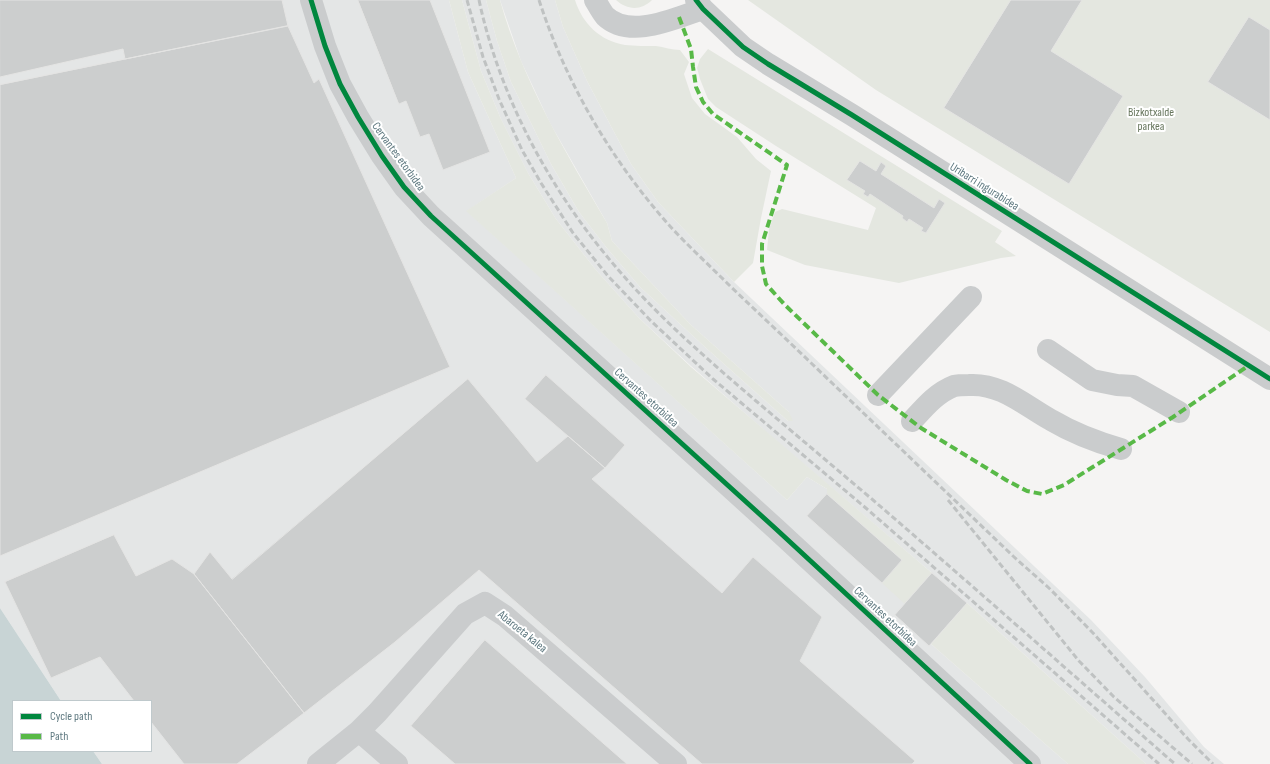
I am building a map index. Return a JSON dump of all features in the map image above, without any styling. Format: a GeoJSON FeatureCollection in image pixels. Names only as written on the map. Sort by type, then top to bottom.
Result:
{"type":"FeatureCollection","features":[{"type":"Feature","properties":{"kind":"street","name":"Cervantes etorbidea"},"geometry":{"type":"LineString","coordinates":[[311,0],[325,46],[340,84],[358,117],[382,156],[404,186],[431,216],[782,534],[1030,764]]}},
{"type":"Feature","properties":{"kind":"street"},"geometry":{"type":"LineString","coordinates":[[595,0],[602,12],[610,20],[621,25],[634,27],[659,23],[699,4]]}},
{"type":"Feature","properties":{"kind":"street","name":"Uribarri ingurabidea"},"geometry":{"type":"LineString","coordinates":[[699,4],[743,47],[768,64],[858,119],[1270,379]]}},
{"type":"Feature","properties":{"kind":"street"},"geometry":{"type":"LineString","coordinates":[[878,395],[971,296]]}},
{"type":"Feature","properties":{"kind":"street"},"geometry":{"type":"LineString","coordinates":[[1048,350],[1092,380],[1117,385],[1133,386],[1179,412]]}},
{"type":"Feature","properties":{"kind":"street"},"geometry":{"type":"LineString","coordinates":[[912,421],[934,397],[954,386],[980,384],[997,388],[1051,420],[1095,442],[1120,449]]}},
{"type":"Feature","properties":{"kind":"street","name":"Abaroeta kalea"},"geometry":{"type":"LineString","coordinates":[[359,731],[377,713],[465,614],[484,604],[506,616],[676,764]]}},
{"type":"Feature","properties":{"kind":"street"},"geometry":{"type":"LineString","coordinates":[[318,764],[359,731],[397,764]]}},
{"type":"Feature","properties":{"kind":"shaded area"},"geometry":{"type":"Polygon","coordinates":[[[0,0],[449,0],[468,72],[516,178],[467,211],[787,500],[807,477],[827,489],[827,494],[902,560],[932,573],[780,444],[639,318],[596,270],[556,219],[528,173],[501,119],[481,71],[462,0],[486,0],[497,41],[511,82],[551,164],[579,212],[606,247],[640,287],[788,421],[789,412],[690,324],[612,241],[607,223],[550,123],[521,61],[500,0],[555,0],[563,27],[587,81],[631,164],[658,202],[734,282],[1091,620],[1145,677],[1204,747],[1224,764],[1146,764],[967,603],[931,644],[1068,764],[102,764],[94,752],[152,752],[152,700],[60,700],[0,608],[0,0]]]}},
{"type":"Feature","properties":{"kind":"shaded area"},"geometry":{"type":"Polygon","coordinates":[[[0,608],[60,700],[12,700],[12,752],[94,752],[102,764],[0,764],[0,608]]]}},
{"type":"Feature","properties":{"kind":"green space"},"geometry":{"type":"Polygon","coordinates":[[[449,0],[462,0],[481,71],[501,119],[528,173],[556,219],[596,270],[639,318],[691,367],[932,573],[905,604],[882,583],[902,560],[827,494],[827,489],[807,477],[787,500],[466,211],[516,178],[468,72],[449,0]]]}},
{"type":"Feature","properties":{"kind":"green space"},"geometry":{"type":"Polygon","coordinates":[[[486,0],[500,0],[520,59],[546,115],[607,223],[612,241],[690,324],[789,412],[793,421],[788,421],[640,287],[579,212],[551,164],[511,82],[497,41],[486,0]]]}},
{"type":"Feature","properties":{"kind":"green space"},"geometry":{"type":"Polygon","coordinates":[[[555,0],[575,0],[587,23],[593,30],[608,40],[625,45],[656,46],[680,50],[689,62],[684,74],[692,98],[705,114],[737,137],[756,159],[771,171],[753,263],[734,282],[658,202],[631,164],[587,81],[563,27],[555,0]]]}},
{"type":"Feature","properties":{"kind":"green space"},"geometry":{"type":"Polygon","coordinates":[[[616,0],[652,0],[648,4],[634,8],[625,6],[616,0]]]}},
{"type":"Feature","properties":{"kind":"green space","name":"Bizkotxalde parkea"},"geometry":{"type":"Polygon","coordinates":[[[748,0],[1270,0],[1270,332],[876,90],[748,0]]]}},
{"type":"Feature","properties":{"kind":"green space"},"geometry":{"type":"Polygon","coordinates":[[[708,49],[1002,231],[995,242],[1016,256],[1001,258],[899,283],[805,265],[767,250],[769,229],[775,212],[782,209],[868,230],[876,208],[716,107],[708,99],[697,68],[700,59],[708,49]]]}},
{"type":"Feature","properties":{"kind":"green space"},"geometry":{"type":"Polygon","coordinates":[[[967,603],[1146,764],[1068,764],[931,644],[967,603]]]}},
{"type":"Feature","properties":{"kind":"building"},"geometry":{"type":"Polygon","coordinates":[[[0,0],[282,0],[288,26],[125,59],[123,49],[0,77],[0,0]]]}},
{"type":"Feature","properties":{"kind":"building"},"geometry":{"type":"Polygon","coordinates":[[[358,0],[430,0],[490,152],[443,170],[429,134],[420,137],[406,101],[399,104],[358,0]]]}},
{"type":"Feature","properties":{"kind":"building"},"geometry":{"type":"Polygon","coordinates":[[[1011,0],[1082,0],[1051,51],[1123,96],[1069,184],[944,108],[1011,0]]]}},
{"type":"Feature","properties":{"kind":"building"},"geometry":{"type":"Polygon","coordinates":[[[1249,17],[1270,30],[1270,120],[1208,82],[1249,17]]]}},
{"type":"Feature","properties":{"kind":"building"},"geometry":{"type":"Polygon","coordinates":[[[288,26],[314,83],[319,79],[450,367],[0,556],[0,85],[288,26]]]}},
{"type":"Feature","properties":{"kind":"building"},"geometry":{"type":"Polygon","coordinates":[[[860,161],[876,171],[881,162],[886,166],[881,174],[934,208],[939,199],[945,203],[926,233],[921,231],[923,228],[909,219],[907,222],[902,218],[903,216],[870,194],[868,197],[863,194],[865,191],[847,180],[860,161]]]}},
{"type":"Feature","properties":{"kind":"building"},"geometry":{"type":"Polygon","coordinates":[[[546,375],[625,445],[605,468],[525,399],[546,375]]]}},
{"type":"Feature","properties":{"kind":"building"},"geometry":{"type":"Polygon","coordinates":[[[468,379],[537,462],[568,436],[605,468],[592,479],[722,593],[753,557],[822,617],[800,661],[915,761],[912,764],[702,764],[479,570],[395,642],[304,713],[194,574],[210,552],[232,579],[468,379]]]}},
{"type":"Feature","properties":{"kind":"building"},"geometry":{"type":"Polygon","coordinates":[[[827,494],[902,560],[882,583],[807,516],[827,494]]]}},
{"type":"Feature","properties":{"kind":"building"},"geometry":{"type":"Polygon","coordinates":[[[114,535],[136,576],[172,559],[194,574],[304,713],[237,764],[184,764],[152,723],[152,700],[133,700],[100,657],[51,678],[5,582],[114,535]]]}},
{"type":"Feature","properties":{"kind":"building"},"geometry":{"type":"Polygon","coordinates":[[[932,573],[967,603],[929,646],[895,615],[932,573]]]}},
{"type":"Feature","properties":{"kind":"building"},"geometry":{"type":"Polygon","coordinates":[[[485,640],[627,764],[455,764],[411,726],[485,640]]]}},
{"type":"Feature","properties":{"kind":"railway"},"geometry":{"type":"LineString","coordinates":[[467,0],[483,57],[499,99],[522,150],[573,233],[608,276],[651,321],[713,379],[867,509],[1159,764]]}},
{"type":"Feature","properties":{"kind":"railway"},"geometry":{"type":"LineString","coordinates":[[479,0],[488,36],[500,72],[530,141],[569,206],[591,237],[631,284],[682,336],[719,369],[873,500],[1175,764]]}},
{"type":"Feature","properties":{"kind":"railway"},"geometry":{"type":"LineString","coordinates":[[539,0],[562,61],[592,118],[627,173],[668,224],[738,294],[1013,556],[1050,589],[1093,633],[1188,739],[1213,764]]}},
{"type":"Feature","properties":{"kind":"railway"},"geometry":{"type":"LineString","coordinates":[[948,500],[1079,661],[1114,697],[1192,764]]}},
{"type":"Feature","properties":{"kind":"marked path"},"geometry":{"type":"LineString","coordinates":[[679,17],[691,49],[696,87],[703,102],[713,114],[787,165],[762,244],[762,266],[766,284],[784,304],[878,395],[921,428],[1006,480],[1027,491],[1042,494],[1064,485],[1173,417],[1248,366]]}},
{"type":"Feature","properties":{"kind":"cycle path"},"geometry":{"type":"LineString","coordinates":[[311,0],[325,46],[340,84],[358,117],[382,156],[404,187],[431,216],[776,529],[1030,764]]}},
{"type":"Feature","properties":{"kind":"cycle path"},"geometry":{"type":"LineString","coordinates":[[696,0],[703,9],[743,47],[768,64],[852,115],[1270,379]]}}]}
